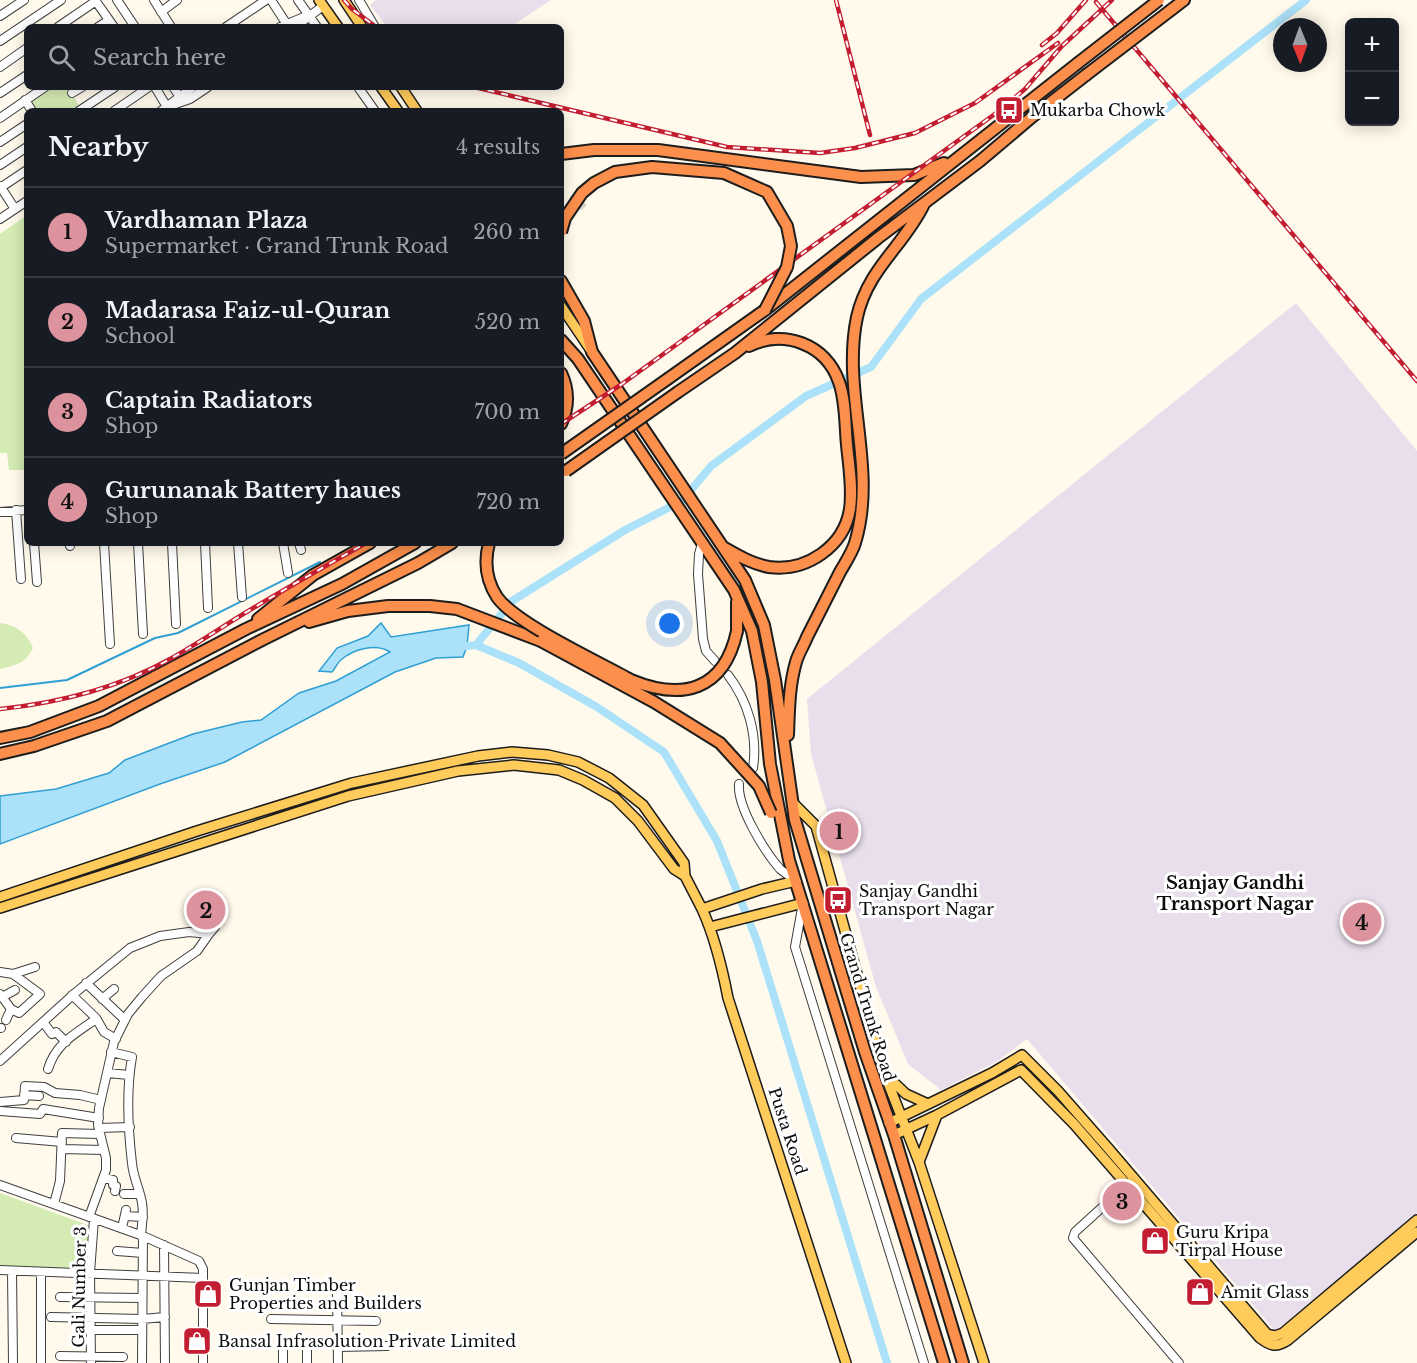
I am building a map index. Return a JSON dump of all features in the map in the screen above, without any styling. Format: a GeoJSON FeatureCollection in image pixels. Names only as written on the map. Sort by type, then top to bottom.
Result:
{"type":"FeatureCollection","features":[{"type":"Feature","properties":{"kind":"highway"},"geometry":{"type":"LineString","coordinates":[[564,452],[765,310],[959,158],[998,124],[1159,0]]}},
{"type":"Feature","properties":{"kind":"highway"},"geometry":{"type":"LineString","coordinates":[[564,472],[735,353],[878,238],[980,161],[1032,117],[1184,0]]}},
{"type":"Feature","properties":{"kind":"highway"},"geometry":{"type":"LineString","coordinates":[[564,154],[594,150],[658,150],[861,177],[914,175],[959,158]]}},
{"type":"Feature","properties":{"kind":"highway"},"geometry":{"type":"LineString","coordinates":[[564,222],[582,193],[594,183],[615,172],[652,167],[724,173],[767,192],[787,226],[791,246],[787,267],[765,310]]}},
{"type":"Feature","properties":{"kind":"highway"},"geometry":{"type":"LineString","coordinates":[[788,763],[790,689],[796,661],[854,545],[860,521],[864,482],[853,363],[853,341],[858,315],[874,274],[916,221],[924,204]]}},
{"type":"Feature","properties":{"kind":"highway","name":"Grand Trunk Road"},"geometry":{"type":"LineString","coordinates":[[564,286],[584,321],[592,352],[745,580],[764,625],[775,680],[795,820],[864,1052],[894,1135],[963,1363]]}},
{"type":"Feature","properties":{"kind":"highway"},"geometry":{"type":"LineString","coordinates":[[721,546],[755,564],[770,567],[799,565],[822,554],[841,533],[850,511],[847,440],[839,382],[835,371],[820,353],[800,342],[777,339],[754,344],[735,353]]}},
{"type":"Feature","properties":{"kind":"highway","name":"Grand Trunk Road"},"geometry":{"type":"LineString","coordinates":[[564,343],[578,359],[734,590],[752,631],[760,672],[770,764],[786,846],[944,1363]]}},
{"type":"Feature","properties":{"kind":"highway"},"geometry":{"type":"LineString","coordinates":[[564,381],[567,402],[564,413]]}},
{"type":"Feature","properties":{"kind":"highway"},"geometry":{"type":"LineString","coordinates":[[246,629],[312,575],[365,546]]}},
{"type":"Feature","properties":{"kind":"highway"},"geometry":{"type":"LineString","coordinates":[[0,738],[30,732],[99,706],[246,629],[342,584],[410,546]]}},
{"type":"Feature","properties":{"kind":"highway"},"geometry":{"type":"LineString","coordinates":[[0,754],[34,746],[107,721],[446,546]]}},
{"type":"Feature","properties":{"kind":"highway"},"geometry":{"type":"LineString","coordinates":[[488,546],[486,555],[488,577],[497,597],[505,606],[542,631],[631,680],[658,690],[691,689],[717,673],[727,661],[734,647],[737,631],[737,598]]}},
{"type":"Feature","properties":{"kind":"highway"},"geometry":{"type":"LineString","coordinates":[[264,639],[348,610],[430,606],[457,609],[541,641],[654,702],[720,743],[759,786],[786,846]]}},
{"type":"Feature","properties":{"kind":"main road"},"geometry":{"type":"LineString","coordinates":[[344,0],[360,24]]}},
{"type":"Feature","properties":{"kind":"main road"},"geometry":{"type":"LineString","coordinates":[[321,3],[336,24]]}},
{"type":"Feature","properties":{"kind":"main road"},"geometry":{"type":"LineString","coordinates":[[383,90],[396,108]]}},
{"type":"Feature","properties":{"kind":"main road"},"geometry":{"type":"LineString","coordinates":[[403,90],[415,108]]}},
{"type":"Feature","properties":{"kind":"main road"},"geometry":{"type":"LineString","coordinates":[[564,310],[592,352]]}},
{"type":"Feature","properties":{"kind":"main road"},"geometry":{"type":"LineString","coordinates":[[564,337],[578,359]]}},
{"type":"Feature","properties":{"kind":"main road"},"geometry":{"type":"LineString","coordinates":[[0,897],[197,831],[352,783],[478,756],[512,752],[548,755],[578,762],[609,778],[643,806],[684,863],[685,876]]}},
{"type":"Feature","properties":{"kind":"main road"},"geometry":{"type":"LineString","coordinates":[[0,908],[348,796],[458,771],[514,765],[560,770],[615,798],[638,821],[674,869],[685,876]]}},
{"type":"Feature","properties":{"kind":"main road"},"geometry":{"type":"LineString","coordinates":[[793,803],[816,826],[885,1075],[919,1162],[984,1363]]}},
{"type":"Feature","properties":{"kind":"main road","name":"Pusta Road"},"geometry":{"type":"LineString","coordinates":[[685,876],[710,927],[728,998],[846,1363]]}},
{"type":"Feature","properties":{"kind":"main road"},"geometry":{"type":"LineString","coordinates":[[702,909],[762,889],[796,881]]}},
{"type":"Feature","properties":{"kind":"main road"},"geometry":{"type":"LineString","coordinates":[[710,927],[803,903]]}},
{"type":"Feature","properties":{"kind":"main road"},"geometry":{"type":"LineString","coordinates":[[889,1123],[1014,1062],[1022,1055],[1058,1091],[1260,1338],[1271,1346],[1278,1346],[1288,1340],[1417,1232]]}},
{"type":"Feature","properties":{"kind":"main road"},"geometry":{"type":"LineString","coordinates":[[1014,1062],[1131,1182],[1267,1334],[1275,1336],[1283,1333],[1417,1220]]}},
{"type":"Feature","properties":{"kind":"main road"},"geometry":{"type":"LineString","coordinates":[[894,1135],[937,1115],[1021,1070],[1029,1063]]}},
{"type":"Feature","properties":{"kind":"main road"},"geometry":{"type":"LineString","coordinates":[[885,1075],[906,1094],[928,1104]]}},
{"type":"Feature","properties":{"kind":"main road"},"geometry":{"type":"LineString","coordinates":[[919,1162],[937,1115]]}},
{"type":"Feature","properties":{"kind":"street"},"geometry":{"type":"LineString","coordinates":[[0,16],[11,4],[24,0]]}},
{"type":"Feature","properties":{"kind":"street"},"geometry":{"type":"LineString","coordinates":[[25,24],[61,0]]}},
{"type":"Feature","properties":{"kind":"street"},"geometry":{"type":"LineString","coordinates":[[117,0],[133,24]]}},
{"type":"Feature","properties":{"kind":"street"},"geometry":{"type":"LineString","coordinates":[[154,0],[169,24]]}},
{"type":"Feature","properties":{"kind":"street"},"geometry":{"type":"LineString","coordinates":[[161,12],[177,0]]}},
{"type":"Feature","properties":{"kind":"street"},"geometry":{"type":"LineString","coordinates":[[230,24],[266,0]]}},
{"type":"Feature","properties":{"kind":"street"},"geometry":{"type":"LineString","coordinates":[[272,0],[283,24]]}},
{"type":"Feature","properties":{"kind":"street"},"geometry":{"type":"LineString","coordinates":[[298,0],[315,24]]}},
{"type":"Feature","properties":{"kind":"street"},"geometry":{"type":"LineString","coordinates":[[358,0],[373,24]]}},
{"type":"Feature","properties":{"kind":"street"},"geometry":{"type":"LineString","coordinates":[[62,24],[96,1],[111,23]]}},
{"type":"Feature","properties":{"kind":"street"},"geometry":{"type":"LineString","coordinates":[[298,24],[321,3]]}},
{"type":"Feature","properties":{"kind":"street"},"geometry":{"type":"LineString","coordinates":[[286,24],[309,15]]}},
{"type":"Feature","properties":{"kind":"street"},"geometry":{"type":"LineString","coordinates":[[0,41],[24,25]]}},
{"type":"Feature","properties":{"kind":"street"},"geometry":{"type":"LineString","coordinates":[[2,62],[24,50]]}},
{"type":"Feature","properties":{"kind":"street"},"geometry":{"type":"LineString","coordinates":[[0,93],[24,77]]}},
{"type":"Feature","properties":{"kind":"street"},"geometry":{"type":"LineString","coordinates":[[0,118],[40,90]]}},
{"type":"Feature","properties":{"kind":"street"},"geometry":{"type":"LineString","coordinates":[[72,93],[77,90]]}},
{"type":"Feature","properties":{"kind":"street"},"geometry":{"type":"LineString","coordinates":[[84,108],[110,90]]}},
{"type":"Feature","properties":{"kind":"street"},"geometry":{"type":"LineString","coordinates":[[118,108],[145,90]]}},
{"type":"Feature","properties":{"kind":"street"},"geometry":{"type":"LineString","coordinates":[[155,90],[164,108]]}},
{"type":"Feature","properties":{"kind":"street"},"geometry":{"type":"LineString","coordinates":[[176,90],[180,97]]}},
{"type":"Feature","properties":{"kind":"street"},"geometry":{"type":"LineString","coordinates":[[165,108],[189,90]]}},
{"type":"Feature","properties":{"kind":"street"},"geometry":{"type":"LineString","coordinates":[[167,108],[190,99],[203,90]]}},
{"type":"Feature","properties":{"kind":"street"},"geometry":{"type":"LineString","coordinates":[[360,90],[373,108]]}},
{"type":"Feature","properties":{"kind":"street"},"geometry":{"type":"LineString","coordinates":[[25,100],[30,108]]}},
{"type":"Feature","properties":{"kind":"street"},"geometry":{"type":"LineString","coordinates":[[0,142],[24,126]]}},
{"type":"Feature","properties":{"kind":"street"},"geometry":{"type":"LineString","coordinates":[[0,165],[24,149]]}},
{"type":"Feature","properties":{"kind":"street"},"geometry":{"type":"LineString","coordinates":[[15,209],[0,187],[24,172]]}},
{"type":"Feature","properties":{"kind":"street"},"geometry":{"type":"LineString","coordinates":[[0,219],[24,203]]}},
{"type":"Feature","properties":{"kind":"street"},"geometry":{"type":"LineString","coordinates":[[16,510],[21,579]]}},
{"type":"Feature","properties":{"kind":"street"},"geometry":{"type":"LineString","coordinates":[[0,512],[24,510]]}},
{"type":"Feature","properties":{"kind":"street"},"geometry":{"type":"LineString","coordinates":[[702,543],[698,567],[704,639],[706,651],[715,661]]}},
{"type":"Feature","properties":{"kind":"street"},"geometry":{"type":"LineString","coordinates":[[34,546],[37,582]]}},
{"type":"Feature","properties":{"kind":"street"},"geometry":{"type":"LineString","coordinates":[[104,546],[110,644]]}},
{"type":"Feature","properties":{"kind":"street"},"geometry":{"type":"LineString","coordinates":[[138,546],[142,634]]}},
{"type":"Feature","properties":{"kind":"street"},"geometry":{"type":"LineString","coordinates":[[172,546],[176,624]]}},
{"type":"Feature","properties":{"kind":"street"},"geometry":{"type":"LineString","coordinates":[[205,546],[208,608]]}},
{"type":"Feature","properties":{"kind":"street"},"geometry":{"type":"LineString","coordinates":[[238,546],[242,597]]}},
{"type":"Feature","properties":{"kind":"street"},"geometry":{"type":"LineString","coordinates":[[284,546],[288,573]]}},
{"type":"Feature","properties":{"kind":"street"},"geometry":{"type":"LineString","coordinates":[[728,675],[736,686],[749,714],[755,754],[753,768]]}},
{"type":"Feature","properties":{"kind":"street"},"geometry":{"type":"LineString","coordinates":[[739,784],[740,797],[763,843],[781,870],[796,881]]}},
{"type":"Feature","properties":{"kind":"street"},"geometry":{"type":"LineString","coordinates":[[803,903],[795,947],[924,1363]]}},
{"type":"Feature","properties":{"kind":"street"},"geometry":{"type":"LineString","coordinates":[[115,1191],[116,1186],[113,1185],[112,1180],[104,1178],[106,1161],[99,1131],[101,1100],[111,1052],[125,1020],[142,997],[161,976],[197,951],[215,927],[216,922]]}},
{"type":"Feature","properties":{"kind":"street"},"geometry":{"type":"LineString","coordinates":[[0,1061],[72,995],[126,951],[149,939],[189,932],[209,934]]}},
{"type":"Feature","properties":{"kind":"street"},"geometry":{"type":"LineString","coordinates":[[0,972],[14,974],[35,967]]}},
{"type":"Feature","properties":{"kind":"street"},"geometry":{"type":"LineString","coordinates":[[14,974],[40,994],[19,1013],[11,1009],[1,995],[15,990]]}},
{"type":"Feature","properties":{"kind":"street"},"geometry":{"type":"LineString","coordinates":[[86,983],[125,1020]]}},
{"type":"Feature","properties":{"kind":"street"},"geometry":{"type":"LineString","coordinates":[[102,999],[114,989]]}},
{"type":"Feature","properties":{"kind":"street"},"geometry":{"type":"LineString","coordinates":[[72,995],[96,1019],[104,1032],[116,1039]]}},
{"type":"Feature","properties":{"kind":"street"},"geometry":{"type":"LineString","coordinates":[[6,1020],[11,1009]]}},
{"type":"Feature","properties":{"kind":"street"},"geometry":{"type":"LineString","coordinates":[[48,1069],[57,1048],[78,1030],[96,1019]]}},
{"type":"Feature","properties":{"kind":"street"},"geometry":{"type":"LineString","coordinates":[[43,1022],[52,1035],[57,1032],[66,1042]]}},
{"type":"Feature","properties":{"kind":"street"},"geometry":{"type":"LineString","coordinates":[[111,1052],[132,1057],[129,1075],[132,1164],[142,1200],[143,1216],[142,1363]]}},
{"type":"Feature","properties":{"kind":"street"},"geometry":{"type":"LineString","coordinates":[[107,1073],[129,1075]]}},
{"type":"Feature","properties":{"kind":"street"},"geometry":{"type":"LineString","coordinates":[[0,1102],[24,1100],[25,1086],[44,1087],[55,1093],[101,1100]]}},
{"type":"Feature","properties":{"kind":"street"},"geometry":{"type":"LineString","coordinates":[[24,1095],[39,1096]]}},
{"type":"Feature","properties":{"kind":"street"},"geometry":{"type":"LineString","coordinates":[[0,1111],[40,1114],[43,1109],[99,1118]]}},
{"type":"Feature","properties":{"kind":"street"},"geometry":{"type":"LineString","coordinates":[[54,1204],[60,1181],[62,1133],[130,1127]]}},
{"type":"Feature","properties":{"kind":"street"},"geometry":{"type":"LineString","coordinates":[[16,1138],[103,1149]]}},
{"type":"Feature","properties":{"kind":"street","name":"Gali Number 3"},"geometry":{"type":"LineString","coordinates":[[91,1360],[92,1218],[104,1178]]}},
{"type":"Feature","properties":{"kind":"street"},"geometry":{"type":"LineString","coordinates":[[1131,1182],[1075,1232],[1073,1238],[1179,1363]]}},
{"type":"Feature","properties":{"kind":"street"},"geometry":{"type":"LineString","coordinates":[[0,1185],[142,1235],[202,1265],[203,1363]]}},
{"type":"Feature","properties":{"kind":"street"},"geometry":{"type":"LineString","coordinates":[[124,1194],[139,1194]]}},
{"type":"Feature","properties":{"kind":"street"},"geometry":{"type":"LineString","coordinates":[[122,1228],[126,1213],[143,1216]]}},
{"type":"Feature","properties":{"kind":"street"},"geometry":{"type":"LineString","coordinates":[[164,1245],[165,1363]]}},
{"type":"Feature","properties":{"kind":"street"},"geometry":{"type":"LineString","coordinates":[[117,1251],[143,1253]]}},
{"type":"Feature","properties":{"kind":"street"},"geometry":{"type":"LineString","coordinates":[[0,1270],[203,1278]]}},
{"type":"Feature","properties":{"kind":"street"},"geometry":{"type":"LineString","coordinates":[[12,1271],[13,1363]]}},
{"type":"Feature","properties":{"kind":"street"},"geometry":{"type":"LineString","coordinates":[[41,1272],[41,1363]]}},
{"type":"Feature","properties":{"kind":"street"},"geometry":{"type":"LineString","coordinates":[[337,1290],[338,1363]]}},
{"type":"Feature","properties":{"kind":"street"},"geometry":{"type":"LineString","coordinates":[[60,1297],[142,1298]]}},
{"type":"Feature","properties":{"kind":"street"},"geometry":{"type":"LineString","coordinates":[[51,1317],[142,1319],[165,1317]]}},
{"type":"Feature","properties":{"kind":"street"},"geometry":{"type":"LineString","coordinates":[[271,1319],[376,1321]]}},
{"type":"Feature","properties":{"kind":"street"},"geometry":{"type":"LineString","coordinates":[[91,1330],[142,1330]]}},
{"type":"Feature","properties":{"kind":"street"},"geometry":{"type":"LineString","coordinates":[[283,1343],[283,1363]]}},
{"type":"Feature","properties":{"kind":"street"},"geometry":{"type":"LineString","coordinates":[[306,1343],[307,1363]]}},
{"type":"Feature","properties":{"kind":"street"},"geometry":{"type":"LineString","coordinates":[[338,1347],[387,1346]]}},
{"type":"Feature","properties":{"kind":"street","name":"Gali Number 3"},"geometry":{"type":"LineString","coordinates":[[60,1356],[91,1360],[123,1357]]}},
{"type":"Feature","properties":{"kind":"shaded area"},"geometry":{"type":"Polygon","coordinates":[[[376,0],[551,0],[515,24],[385,24],[370,5],[376,0]]]}},
{"type":"Feature","properties":{"kind":"shaded area"},"geometry":{"type":"Polygon","coordinates":[[[1296,303],[1417,451],[1417,1213],[1275,1331],[1027,1039],[998,1061],[941,1090],[908,1064],[876,987],[811,754],[807,699],[1296,303]]]}},
{"type":"Feature","properties":{"kind":"green space"},"geometry":{"type":"Polygon","coordinates":[[[44,90],[69,90],[81,108],[33,108],[28,101],[44,90]]]}},
{"type":"Feature","properties":{"kind":"green space"},"geometry":{"type":"Polygon","coordinates":[[[24,217],[24,470],[9,470],[7,453],[0,453],[0,234],[24,217]]]}},
{"type":"Feature","properties":{"kind":"green space"},"geometry":{"type":"Polygon","coordinates":[[[0,623],[20,631],[28,638],[33,648],[23,661],[0,669],[0,623]]]}},
{"type":"Feature","properties":{"kind":"green space"},"geometry":{"type":"Polygon","coordinates":[[[0,1193],[90,1226],[86,1271],[0,1268],[0,1193]]]}},
{"type":"Feature","properties":{"kind":"water"},"geometry":{"type":"Polygon","coordinates":[[[381,623],[391,637],[469,625],[467,646],[463,657],[436,658],[395,672],[225,762],[0,844],[0,796],[56,789],[109,773],[125,760],[193,734],[242,722],[261,720],[299,693],[336,681],[390,652],[378,648],[365,648],[346,656],[332,672],[319,671],[337,648],[368,636],[381,623]]]}},
{"type":"Feature","properties":{"kind":"waterway"},"geometry":{"type":"LineString","coordinates":[[458,647],[476,645],[512,601],[625,530],[682,501],[711,466],[806,396],[871,367],[921,299],[1306,0]]}},
{"type":"Feature","properties":{"kind":"waterway"},"geometry":{"type":"LineString","coordinates":[[0,688],[67,680],[155,638],[178,633],[320,562]]}},
{"type":"Feature","properties":{"kind":"waterway"},"geometry":{"type":"LineString","coordinates":[[476,645],[519,663],[597,707],[664,752],[717,841],[757,941],[887,1363]]}},
{"type":"Feature","properties":{"kind":"tunnel"},"geometry":{"type":"LineString","coordinates":[[572,195],[584,208]]}},
{"type":"Feature","properties":{"kind":"railway"},"geometry":{"type":"LineString","coordinates":[[344,0],[372,24]]}},
{"type":"Feature","properties":{"kind":"railway"},"geometry":{"type":"LineString","coordinates":[[836,0],[870,135]]}},
{"type":"Feature","properties":{"kind":"railway"},"geometry":{"type":"LineString","coordinates":[[1042,45],[1057,33],[1086,0]]}},
{"type":"Feature","properties":{"kind":"railway"},"geometry":{"type":"LineString","coordinates":[[564,422],[622,384],[999,111],[1025,89],[1062,46],[1112,0]]}},
{"type":"Feature","properties":{"kind":"railway"},"geometry":{"type":"LineString","coordinates":[[1096,2],[1417,381]]}},
{"type":"Feature","properties":{"kind":"railway"},"geometry":{"type":"LineString","coordinates":[[564,108],[727,147],[820,153],[855,148],[915,133],[975,103],[1058,43]]}},
{"type":"Feature","properties":{"kind":"railway"},"geometry":{"type":"LineString","coordinates":[[487,90],[563,108]]}},
{"type":"Feature","properties":{"kind":"railway"},"geometry":{"type":"LineString","coordinates":[[0,709],[44,703],[87,693],[150,669],[181,653],[361,546]]}},
{"type":"Feature","properties":{"kind":"place","name":"Mukarba Chowk"},"geometry":{"type":"Point","coordinates":[1009,110]}},
{"type":"Feature","properties":{"kind":"place","name":"Vardhaman Plaza"},"geometry":{"type":"Point","coordinates":[839,831]}},
{"type":"Feature","properties":{"kind":"place","name":"Sanjay Gandhi Transport Nagar"},"geometry":{"type":"Point","coordinates":[838,900]}},
{"type":"Feature","properties":{"kind":"place","name":"Madarasa Faiz-ul-Quran"},"geometry":{"type":"Point","coordinates":[206,910]}},
{"type":"Feature","properties":{"kind":"place","name":"Gurunanak Battery haues"},"geometry":{"type":"Point","coordinates":[1362,922]}},
{"type":"Feature","properties":{"kind":"place","name":"Captain Radiators"},"geometry":{"type":"Point","coordinates":[1122,1201]}},
{"type":"Feature","properties":{"kind":"place","name":"Guru Kripa Tirpal House"},"geometry":{"type":"Point","coordinates":[1155,1241]}},
{"type":"Feature","properties":{"kind":"place","name":"Amit Glass"},"geometry":{"type":"Point","coordinates":[1200,1292]}},
{"type":"Feature","properties":{"kind":"place","name":"Gunjan Timber Properties and Builders"},"geometry":{"type":"Point","coordinates":[208,1294]}},
{"type":"Feature","properties":{"kind":"place","name":"Bansal Infrasolution Private Limited"},"geometry":{"type":"Point","coordinates":[197,1341]}},
{"type":"Feature","properties":{"kind":"district","name":"Sanjay Gandhi Transport Nagar"},"geometry":{"type":"Point","coordinates":[1235,893]}}]}
